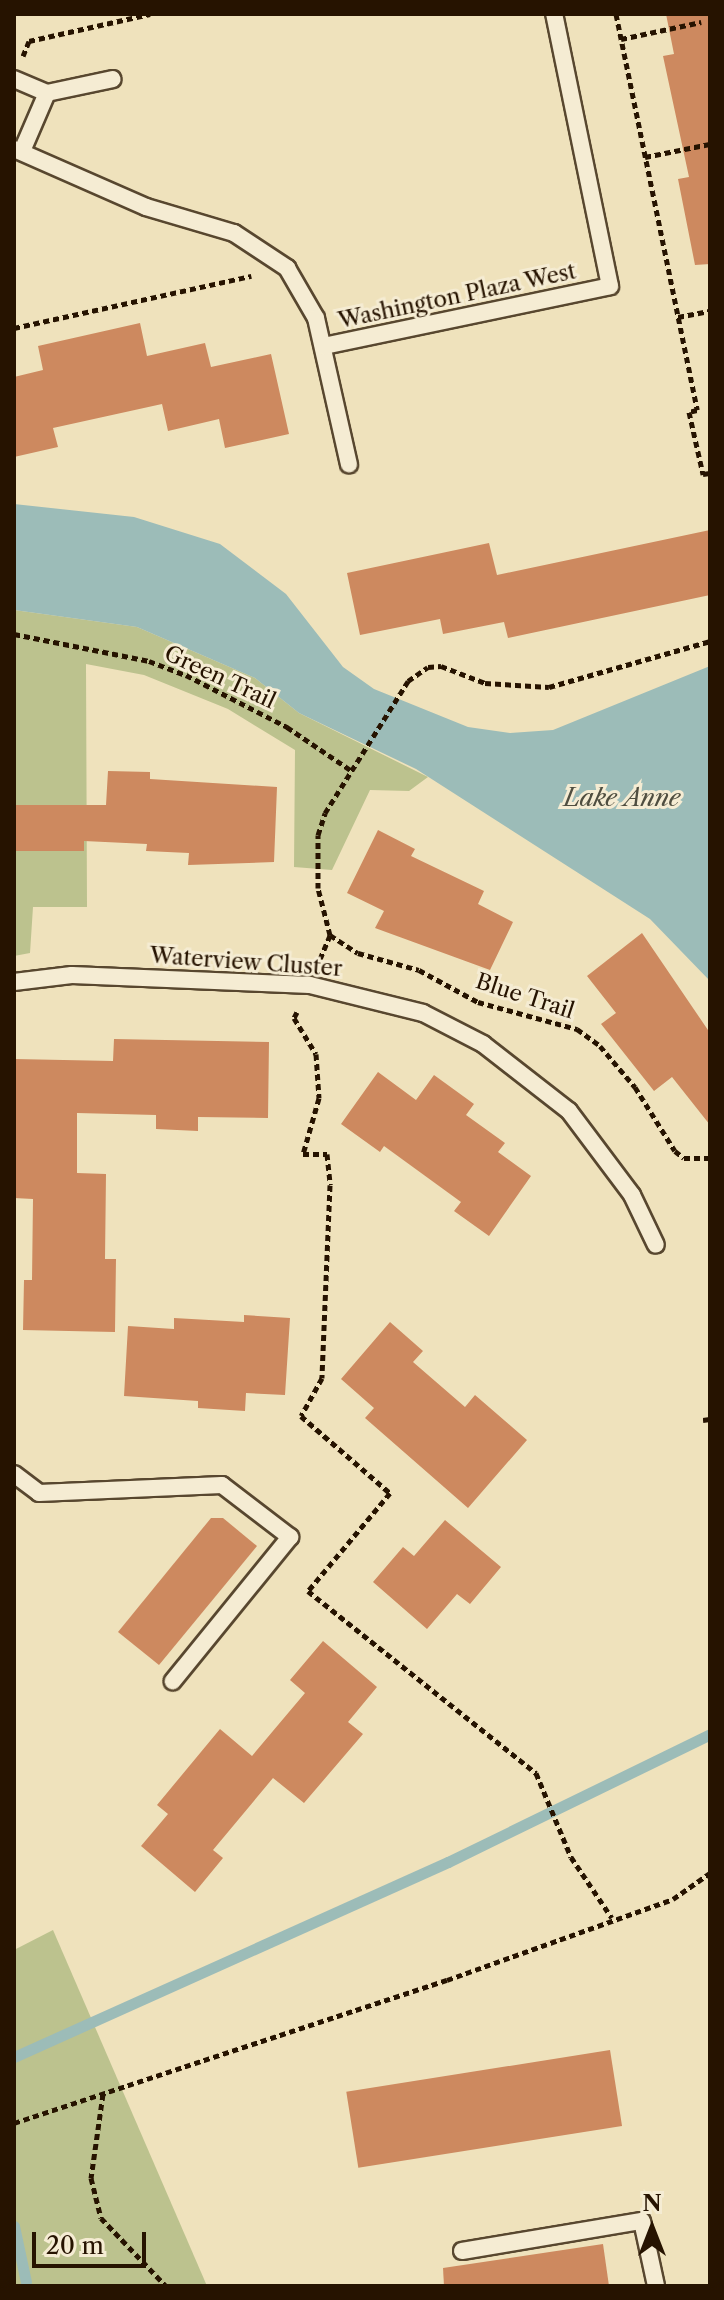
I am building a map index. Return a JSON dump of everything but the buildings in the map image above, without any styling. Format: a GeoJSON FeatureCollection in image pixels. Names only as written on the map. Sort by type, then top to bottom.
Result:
{"type":"FeatureCollection","features":[{"type":"Feature","properties":{"kind":"lane","name":"Washington Plaza West"},"geometry":{"type":"LineString","coordinates":[[324,346],[610,286],[554,14]]}},
{"type":"Feature","properties":{"kind":"lane"},"geometry":{"type":"LineString","coordinates":[[14,79],[47,93],[113,79]]}},
{"type":"Feature","properties":{"kind":"lane"},"geometry":{"type":"LineString","coordinates":[[18,150],[47,93]]}},
{"type":"Feature","properties":{"kind":"lane","name":"Washington Plaza West"},"geometry":{"type":"LineString","coordinates":[[18,150],[146,207],[234,233],[287,268],[306,294],[324,346],[349,464]]}},
{"type":"Feature","properties":{"kind":"lane","name":"Waterview Cluster"},"geometry":{"type":"LineString","coordinates":[[14,982],[72,975],[310,985],[423,1013],[524,1072],[569,1111],[605,1156],[656,1245]]}},
{"type":"Feature","properties":{"kind":"lane"},"geometry":{"type":"LineString","coordinates":[[14,1474],[39,1493],[222,1485],[290,1537],[173,1681]]}},
{"type":"Feature","properties":{"kind":"lane"},"geometry":{"type":"LineString","coordinates":[[462,2251],[642,2221],[656,2286]]}},
{"type":"Feature","properties":{"kind":"path"},"geometry":{"type":"LineString","coordinates":[[29,41],[150,14]]}},
{"type":"Feature","properties":{"kind":"path"},"geometry":{"type":"LineString","coordinates":[[616,14],[697,410],[689,412],[703,474],[710,473]]}},
{"type":"Feature","properties":{"kind":"path"},"geometry":{"type":"LineString","coordinates":[[621,39],[701,22]]}},
{"type":"Feature","properties":{"kind":"path"},"geometry":{"type":"LineString","coordinates":[[645,157],[710,144]]}},
{"type":"Feature","properties":{"kind":"path"},"geometry":{"type":"LineString","coordinates":[[14,328],[287,268]]}},
{"type":"Feature","properties":{"kind":"path"},"geometry":{"type":"LineString","coordinates":[[678,317],[710,311]]}},
{"type":"Feature","properties":{"kind":"path","name":"Green Trail"},"geometry":{"type":"LineString","coordinates":[[14,634],[149,661],[186,675],[287,727],[352,771]]}},
{"type":"Feature","properties":{"kind":"path"},"geometry":{"type":"LineString","coordinates":[[612,1918],[558,1829],[536,1773],[308,1591],[390,1493],[301,1416],[322,1378],[330,1260],[330,1185],[327,1154],[303,1154],[319,1098],[316,1054],[294,1018],[330,935],[318,888],[318,835],[325,813],[408,681],[428,667],[441,666],[485,683],[549,687],[710,641]]}},
{"type":"Feature","properties":{"kind":"path","name":"Blue Trail"},"geometry":{"type":"LineString","coordinates":[[330,935],[358,953],[419,970],[478,1002],[577,1029],[600,1046],[635,1087],[675,1151],[684,1158],[710,1158]]}},
{"type":"Feature","properties":{"kind":"path"},"geometry":{"type":"LineString","coordinates":[[14,2123],[447,1980],[612,1918],[673,1899],[710,1873]]}},
{"type":"Feature","properties":{"kind":"path"},"geometry":{"type":"LineString","coordinates":[[103,2094],[91,2178],[101,2218],[166,2286]]}},
{"type":"Feature","properties":{"kind":"green space"},"geometry":{"type":"Polygon","coordinates":[[[14,610],[137,627],[255,678],[299,713],[428,777],[409,791],[370,790],[332,870],[294,867],[295,750],[228,709],[144,675],[86,664],[87,907],[33,907],[30,953],[14,956],[14,610]]]}},
{"type":"Feature","properties":{"kind":"green space"},"geometry":{"type":"Polygon","coordinates":[[[53,1930],[207,2286],[14,2286],[14,1950],[53,1930]]]}},
{"type":"Feature","properties":{"kind":"water","name":"Lake Anne"},"geometry":{"type":"Polygon","coordinates":[[[14,504],[134,517],[220,544],[286,594],[343,667],[374,689],[468,727],[510,733],[553,730],[710,666],[710,981],[650,919],[416,769],[299,713],[255,678],[137,627],[14,610],[14,504]]]}},
{"type":"Feature","properties":{"kind":"waterway"},"geometry":{"type":"LineString","coordinates":[[14,2057],[448,1862],[710,1734]]}},
{"type":"Feature","properties":{"kind":"waterway"},"geometry":{"type":"LineString","coordinates":[[14,2226],[26,2282]]}}]}
